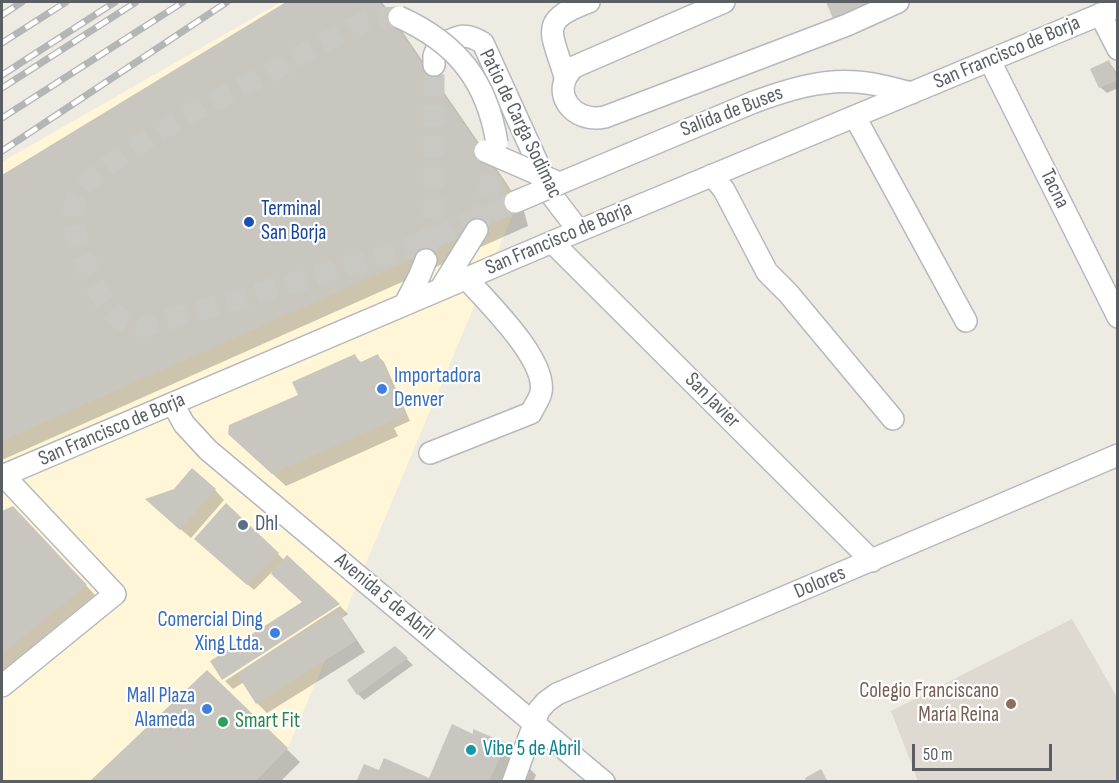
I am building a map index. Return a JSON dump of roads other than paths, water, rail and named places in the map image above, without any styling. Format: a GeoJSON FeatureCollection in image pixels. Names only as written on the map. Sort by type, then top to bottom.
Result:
{"type":"FeatureCollection","features":[{"type":"Feature","properties":{"kind":"street"},"geometry":{"type":"LineString","coordinates":[[589,2],[559,16],[552,26],[565,77],[564,92],[572,110],[584,117],[598,118],[813,38],[898,2]]}},
{"type":"Feature","properties":{"kind":"street"},"geometry":{"type":"LineString","coordinates":[[565,77],[580,64],[724,2]]}},
{"type":"Feature","properties":{"kind":"street"},"geometry":{"type":"LineString","coordinates":[[1109,11],[1118,49]]}},
{"type":"Feature","properties":{"kind":"street","name":"San Francisco de Borja"},"geometry":{"type":"LineString","coordinates":[[2,476],[441,288],[1109,11]]}},
{"type":"Feature","properties":{"kind":"street"},"geometry":{"type":"LineString","coordinates":[[399,17],[436,37],[466,66],[488,103],[491,147],[559,183]]}},
{"type":"Feature","properties":{"kind":"street","name":"Patio de Carga Sodimac"},"geometry":{"type":"LineString","coordinates":[[434,65],[434,56],[438,46],[460,36],[467,35],[483,44],[553,196],[579,231]]}},
{"type":"Feature","properties":{"kind":"street","name":"Tacna"},"geometry":{"type":"LineString","coordinates":[[990,60],[1118,317]]}},
{"type":"Feature","properties":{"kind":"street","name":"Salida de Buses"},"geometry":{"type":"LineString","coordinates":[[514,202],[789,89],[816,83],[857,82],[912,93]]}},
{"type":"Feature","properties":{"kind":"street"},"geometry":{"type":"LineString","coordinates":[[855,117],[966,321]]}},
{"type":"Feature","properties":{"kind":"street"},"geometry":{"type":"LineString","coordinates":[[712,176],[724,190],[767,272],[788,293],[893,419]]}},
{"type":"Feature","properties":{"kind":"street"},"geometry":{"type":"LineString","coordinates":[[441,288],[477,230]]}},
{"type":"Feature","properties":{"kind":"street","name":"San Javier"},"geometry":{"type":"LineString","coordinates":[[552,242],[872,561]]}},
{"type":"Feature","properties":{"kind":"street"},"geometry":{"type":"LineString","coordinates":[[405,304],[426,260]]}},
{"type":"Feature","properties":{"kind":"street"},"geometry":{"type":"LineString","coordinates":[[430,453],[531,413],[541,392],[541,378],[527,348],[466,278]]}},
{"type":"Feature","properties":{"kind":"street","name":"Avenida 5 de Abril"},"geometry":{"type":"LineString","coordinates":[[173,404],[184,424],[208,450],[604,782]]}},
{"type":"Feature","properties":{"kind":"street","name":"Dolores"},"geometry":{"type":"LineString","coordinates":[[513,782],[539,710],[557,694],[1118,454]]}},
{"type":"Feature","properties":{"kind":"street"},"geometry":{"type":"LineString","coordinates":[[2,476],[115,594],[2,686]]}},
{"type":"Feature","properties":{"kind":"tunnel"},"geometry":{"type":"LineString","coordinates":[[399,17],[364,22],[316,47],[151,137],[119,157],[86,184],[80,191],[75,205],[73,215],[75,234],[104,301],[123,321],[144,327],[407,249],[515,202]]}},
{"type":"Feature","properties":{"kind":"tunnel"},"geometry":{"type":"LineString","coordinates":[[427,250],[434,207],[434,65]]}},
{"type":"Feature","properties":{"kind":"tunnel"},"geometry":{"type":"LineString","coordinates":[[478,226],[490,185],[497,143]]}},
{"type":"Feature","properties":{"kind":"railway"},"geometry":{"type":"LineString","coordinates":[[2,15],[22,2]]}},
{"type":"Feature","properties":{"kind":"railway"},"geometry":{"type":"LineString","coordinates":[[2,43],[66,2]]}},
{"type":"Feature","properties":{"kind":"railway"},"geometry":{"type":"LineString","coordinates":[[2,75],[115,2]]}},
{"type":"Feature","properties":{"kind":"railway"},"geometry":{"type":"LineString","coordinates":[[2,88],[136,2]]}},
{"type":"Feature","properties":{"kind":"railway"},"geometry":{"type":"LineString","coordinates":[[2,118],[183,2]]}},
{"type":"Feature","properties":{"kind":"railway"},"geometry":{"type":"LineString","coordinates":[[2,151],[227,2]]}},
{"type":"Feature","properties":{"kind":"place","name":"Terminal San Borja"},"geometry":{"type":"Point","coordinates":[249,222]}},
{"type":"Feature","properties":{"kind":"place","name":"Importadora Denver"},"geometry":{"type":"Point","coordinates":[382,389]}},
{"type":"Feature","properties":{"kind":"place","name":"Dhl"},"geometry":{"type":"Point","coordinates":[243,525]}},
{"type":"Feature","properties":{"kind":"place","name":"Comercial Ding Xing Ltda."},"geometry":{"type":"Point","coordinates":[275,633]}},
{"type":"Feature","properties":{"kind":"place","name":"Colegio Franciscano María Reina"},"geometry":{"type":"Point","coordinates":[1011,704]}},
{"type":"Feature","properties":{"kind":"place","name":"Mall Plaza Alameda"},"geometry":{"type":"Point","coordinates":[207,709]}},
{"type":"Feature","properties":{"kind":"place","name":"Smart Fit"},"geometry":{"type":"Point","coordinates":[223,722]}},
{"type":"Feature","properties":{"kind":"place","name":"Vibe 5 de Abril"},"geometry":{"type":"Point","coordinates":[471,750]}}]}
